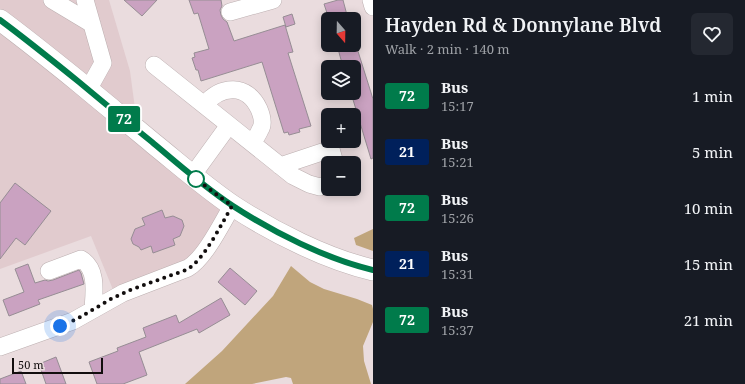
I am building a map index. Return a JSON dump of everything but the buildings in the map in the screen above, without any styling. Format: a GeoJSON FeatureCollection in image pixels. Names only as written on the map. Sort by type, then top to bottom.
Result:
{"type":"FeatureCollection","features":[{"type":"Feature","properties":{"kind":"main road"},"geometry":{"type":"LineString","coordinates":[[0,20],[41,51],[192,176],[232,206],[292,240],[343,261],[373,270]]}},
{"type":"Feature","properties":{"kind":"street"},"geometry":{"type":"LineString","coordinates":[[52,0],[92,24]]}},
{"type":"Feature","properties":{"kind":"street"},"geometry":{"type":"LineString","coordinates":[[85,0],[104,63],[88,90]]}},
{"type":"Feature","properties":{"kind":"street"},"geometry":{"type":"LineString","coordinates":[[230,12],[273,0]]}},
{"type":"Feature","properties":{"kind":"street"},"geometry":{"type":"LineString","coordinates":[[371,0],[373,7]]}},
{"type":"Feature","properties":{"kind":"street"},"geometry":{"type":"LineString","coordinates":[[154,65],[293,176],[310,184],[321,187]]}},
{"type":"Feature","properties":{"kind":"street"},"geometry":{"type":"LineString","coordinates":[[204,105],[213,96],[232,90],[243,91],[251,97],[257,104],[262,120],[261,130],[252,143]]}},
{"type":"Feature","properties":{"kind":"street"},"geometry":{"type":"LineString","coordinates":[[192,176],[229,125]]}},
{"type":"Feature","properties":{"kind":"street"},"geometry":{"type":"LineString","coordinates":[[280,166],[331,149],[333,156]]}},
{"type":"Feature","properties":{"kind":"street"},"geometry":{"type":"LineString","coordinates":[[0,347],[68,323],[130,290],[192,266],[200,258],[232,206]]}},
{"type":"Feature","properties":{"kind":"street"},"geometry":{"type":"LineString","coordinates":[[49,270],[81,259],[86,262],[93,277],[93,310]]}},
{"type":"Feature","properties":{"kind":"shaded area"},"geometry":{"type":"Polygon","coordinates":[[[0,0],[109,0],[130,71],[138,131],[239,208],[199,263],[116,297],[91,236],[0,269],[0,0]]]}},
{"type":"Feature","properties":{"kind":"shaded area"},"geometry":{"type":"Polygon","coordinates":[[[373,229],[373,251],[356,245],[354,238],[373,229]]]}},
{"type":"Feature","properties":{"kind":"shaded area"},"geometry":{"type":"Polygon","coordinates":[[[291,266],[310,282],[324,289],[372,305],[373,322],[363,346],[364,361],[371,384],[293,384],[291,378],[286,377],[252,384],[185,384],[222,351],[273,296],[291,266]]]}},
{"type":"Feature","properties":{"kind":"bus line","name":"72"},"geometry":{"type":"LineString","coordinates":[[0,20],[47,56],[232,206],[292,240],[343,261],[373,270]]}},
{"type":"Feature","properties":{"kind":"route"},"geometry":{"type":"LineString","coordinates":[[60,326],[77,319],[123,293],[186,270],[200,258],[232,206],[196,179]]}}]}
